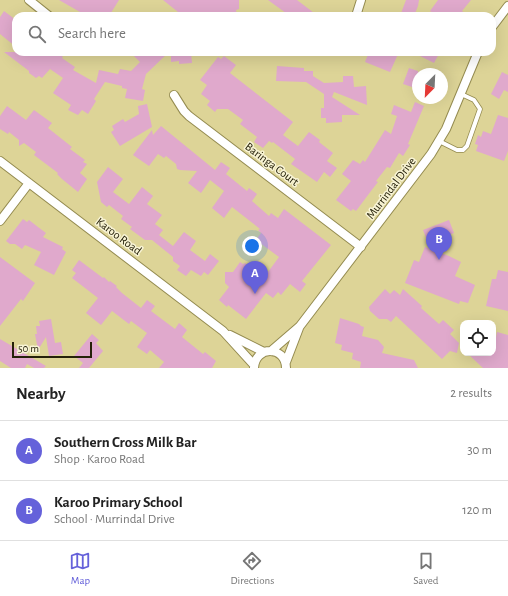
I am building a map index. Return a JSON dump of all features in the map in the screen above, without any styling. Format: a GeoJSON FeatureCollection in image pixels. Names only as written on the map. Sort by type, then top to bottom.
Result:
{"type":"FeatureCollection","features":[{"type":"Feature","properties":{"kind":"street"},"geometry":{"type":"LineString","coordinates":[[29,0],[44,12]]}},
{"type":"Feature","properties":{"kind":"street"},"geometry":{"type":"LineString","coordinates":[[357,12],[361,0]]}},
{"type":"Feature","properties":{"kind":"street"},"geometry":{"type":"LineString","coordinates":[[496,22],[508,6]]}},
{"type":"Feature","properties":{"kind":"street","name":"Murrindal Drive"},"geometry":{"type":"LineString","coordinates":[[254,366],[256,359],[300,326],[421,168],[439,141],[454,110],[476,56]]}},
{"type":"Feature","properties":{"kind":"street","name":"Baringa Court"},"geometry":{"type":"LineString","coordinates":[[174,95],[189,116],[361,247]]}},
{"type":"Feature","properties":{"kind":"street","name":"Karoo Road"},"geometry":{"type":"LineString","coordinates":[[0,161],[223,331],[254,366]]}},
{"type":"Feature","properties":{"kind":"street"},"geometry":{"type":"LineString","coordinates":[[0,221],[29,183]]}},
{"type":"Feature","properties":{"kind":"street","name":"Murrindal Drive"},"geometry":{"type":"LineString","coordinates":[[286,367],[300,326]]}},
{"type":"Feature","properties":{"kind":"street","name":"Karoo Road"},"geometry":{"type":"LineString","coordinates":[[223,331],[267,351],[280,354],[286,367]]}},
{"type":"Feature","properties":{"kind":"lane"},"geometry":{"type":"LineString","coordinates":[[439,141],[457,150],[463,150],[467,146],[480,109],[474,100],[460,94]]}},
{"type":"Feature","properties":{"kind":"building"},"geometry":{"type":"Polygon","coordinates":[[[59,0],[119,0],[112,12],[80,12],[59,0]]]}},
{"type":"Feature","properties":{"kind":"building"},"geometry":{"type":"Polygon","coordinates":[[[163,0],[239,0],[239,9],[236,10],[236,12],[178,12],[163,0]]]}},
{"type":"Feature","properties":{"kind":"building"},"geometry":{"type":"Polygon","coordinates":[[[268,0],[297,0],[313,12],[284,12],[268,0]]]}},
{"type":"Feature","properties":{"kind":"building"},"geometry":{"type":"Polygon","coordinates":[[[406,0],[419,0],[416,12],[402,12],[406,0]]]}},
{"type":"Feature","properties":{"kind":"building"},"geometry":{"type":"Polygon","coordinates":[[[438,0],[471,0],[462,11],[463,12],[430,11],[438,0]]]}},
{"type":"Feature","properties":{"kind":"building"},"geometry":{"type":"Polygon","coordinates":[[[4,11],[12,17],[12,44],[0,34],[0,17],[4,11]]]}},
{"type":"Feature","properties":{"kind":"building"},"geometry":{"type":"Polygon","coordinates":[[[4,52],[12,52],[12,56],[62,56],[62,58],[75,67],[73,70],[96,83],[99,70],[118,74],[120,69],[131,71],[140,62],[134,56],[165,56],[146,74],[142,89],[145,90],[143,101],[125,98],[127,89],[122,88],[122,86],[105,82],[94,99],[96,101],[88,114],[82,110],[78,115],[68,110],[71,105],[53,93],[63,78],[50,69],[42,78],[39,76],[36,78],[29,73],[29,71],[4,52]]]}},
{"type":"Feature","properties":{"kind":"building"},"geometry":{"type":"Polygon","coordinates":[[[171,56],[191,56],[192,63],[179,64],[179,61],[171,62],[171,56]]]}},
{"type":"Feature","properties":{"kind":"building"},"geometry":{"type":"Polygon","coordinates":[[[224,56],[236,65],[230,73],[293,122],[283,135],[298,146],[309,132],[320,140],[319,142],[333,153],[327,161],[337,168],[330,177],[324,172],[317,182],[291,164],[295,159],[273,142],[272,143],[269,141],[263,148],[254,142],[257,137],[240,124],[243,120],[228,109],[217,109],[215,112],[207,105],[210,101],[201,94],[207,85],[200,80],[218,57],[221,59],[224,56]]]}},
{"type":"Feature","properties":{"kind":"building"},"geometry":{"type":"Polygon","coordinates":[[[367,56],[397,56],[390,72],[365,62],[367,56]]]}},
{"type":"Feature","properties":{"kind":"building"},"geometry":{"type":"Polygon","coordinates":[[[420,56],[438,56],[434,63],[420,56]]]}},
{"type":"Feature","properties":{"kind":"building"},"geometry":{"type":"Polygon","coordinates":[[[277,66],[304,68],[304,71],[313,71],[313,76],[324,83],[343,82],[343,76],[353,76],[354,87],[366,86],[367,105],[334,92],[332,97],[360,115],[342,115],[342,122],[326,123],[326,118],[321,118],[321,108],[324,108],[324,94],[306,82],[276,81],[277,66]]]}},
{"type":"Feature","properties":{"kind":"building"},"geometry":{"type":"Polygon","coordinates":[[[409,68],[412,69],[412,87],[403,84],[409,68]]]}},
{"type":"Feature","properties":{"kind":"building"},"geometry":{"type":"Polygon","coordinates":[[[502,72],[508,75],[508,92],[504,90],[499,99],[491,94],[502,72]]]}},
{"type":"Feature","properties":{"kind":"building"},"geometry":{"type":"Polygon","coordinates":[[[147,104],[152,127],[120,146],[111,132],[114,130],[112,126],[123,119],[125,122],[139,114],[138,106],[147,104]]]}},
{"type":"Feature","properties":{"kind":"building"},"geometry":{"type":"Polygon","coordinates":[[[414,104],[424,106],[408,144],[410,145],[403,156],[399,153],[390,168],[387,167],[376,181],[378,182],[356,211],[353,209],[351,211],[336,200],[351,181],[342,174],[353,160],[360,164],[363,160],[365,162],[385,130],[391,134],[397,116],[391,114],[394,105],[411,112],[414,104]]]}},
{"type":"Feature","properties":{"kind":"building"},"geometry":{"type":"Polygon","coordinates":[[[7,106],[26,120],[34,110],[52,123],[48,128],[72,147],[70,149],[85,160],[83,162],[87,164],[80,173],[87,179],[78,192],[62,179],[57,174],[58,173],[34,155],[36,152],[24,143],[19,146],[19,140],[9,132],[8,134],[0,129],[0,116],[7,106]]]}},
{"type":"Feature","properties":{"kind":"building"},"geometry":{"type":"Polygon","coordinates":[[[498,115],[508,118],[508,151],[504,161],[476,151],[478,145],[475,144],[478,135],[481,137],[483,131],[491,134],[498,115]]]}},
{"type":"Feature","properties":{"kind":"building"},"geometry":{"type":"Polygon","coordinates":[[[161,126],[215,170],[221,162],[230,168],[226,174],[247,191],[249,188],[257,194],[252,201],[269,216],[271,213],[278,218],[284,209],[331,245],[302,281],[306,284],[300,292],[290,284],[281,295],[278,292],[273,298],[266,293],[246,319],[219,300],[229,287],[225,283],[225,272],[233,272],[240,262],[243,264],[245,263],[260,274],[264,268],[268,272],[279,257],[256,240],[261,233],[258,230],[260,229],[232,207],[224,218],[212,208],[224,191],[210,180],[201,193],[188,183],[197,171],[177,169],[176,164],[166,156],[164,158],[158,154],[149,166],[133,155],[152,130],[153,135],[161,126]]]}},
{"type":"Feature","properties":{"kind":"building"},"geometry":{"type":"Polygon","coordinates":[[[108,167],[123,179],[113,192],[129,204],[142,187],[153,196],[147,204],[162,215],[155,224],[163,230],[159,235],[173,246],[184,232],[196,241],[190,250],[205,261],[210,254],[219,261],[208,275],[204,272],[201,276],[191,270],[186,276],[177,270],[180,266],[173,261],[173,257],[152,240],[145,240],[130,229],[132,227],[121,219],[123,216],[109,205],[107,207],[101,202],[97,182],[108,167]]]}},
{"type":"Feature","properties":{"kind":"building"},"geometry":{"type":"Polygon","coordinates":[[[23,219],[27,222],[29,220],[46,233],[43,237],[63,247],[62,249],[66,252],[54,275],[34,265],[41,252],[25,245],[22,249],[15,244],[10,244],[6,241],[23,219]]]}},
{"type":"Feature","properties":{"kind":"building"},"geometry":{"type":"Polygon","coordinates":[[[449,220],[454,233],[428,243],[423,230],[449,220]]]}},
{"type":"Feature","properties":{"kind":"building"},"geometry":{"type":"Polygon","coordinates":[[[425,247],[461,262],[455,276],[475,285],[468,303],[460,301],[459,304],[405,283],[414,260],[419,262],[425,247]]]}},
{"type":"Feature","properties":{"kind":"building"},"geometry":{"type":"Polygon","coordinates":[[[0,257],[35,283],[23,301],[21,299],[0,326],[0,257]]]}},
{"type":"Feature","properties":{"kind":"building"},"geometry":{"type":"Polygon","coordinates":[[[79,260],[103,278],[104,277],[109,282],[110,281],[117,286],[116,287],[122,293],[141,308],[147,300],[155,306],[151,311],[175,329],[179,323],[187,330],[182,337],[203,354],[205,352],[216,361],[212,368],[159,368],[164,362],[150,350],[147,354],[137,347],[147,333],[131,321],[129,324],[112,311],[101,325],[86,313],[98,298],[72,278],[76,273],[72,270],[79,260]]]}},
{"type":"Feature","properties":{"kind":"building"},"geometry":{"type":"Polygon","coordinates":[[[498,270],[508,272],[508,311],[486,306],[492,279],[496,279],[498,270]]]}},
{"type":"Feature","properties":{"kind":"building"},"geometry":{"type":"Polygon","coordinates":[[[385,289],[390,294],[394,290],[400,295],[403,289],[439,324],[443,320],[454,330],[450,334],[459,343],[457,353],[450,351],[442,359],[396,316],[391,322],[387,319],[379,319],[370,311],[369,307],[385,289]]]}},
{"type":"Feature","properties":{"kind":"building"},"geometry":{"type":"Polygon","coordinates":[[[340,318],[364,327],[362,336],[378,340],[384,347],[382,353],[414,360],[418,368],[360,368],[361,362],[352,359],[353,353],[341,350],[342,345],[335,343],[340,318]]]}},
{"type":"Feature","properties":{"kind":"building"},"geometry":{"type":"Polygon","coordinates":[[[51,319],[55,343],[61,342],[63,354],[49,356],[46,337],[38,350],[35,334],[37,334],[36,326],[40,326],[39,321],[51,319]]]}},
{"type":"Feature","properties":{"kind":"building"},"geometry":{"type":"Polygon","coordinates":[[[497,332],[508,335],[508,368],[483,368],[470,356],[496,356],[497,332]]]}},
{"type":"Feature","properties":{"kind":"building"},"geometry":{"type":"Polygon","coordinates":[[[92,334],[99,340],[96,343],[103,351],[89,368],[79,368],[83,363],[74,356],[92,334]]]}},
{"type":"Feature","properties":{"kind":"building"},"geometry":{"type":"Polygon","coordinates":[[[0,339],[46,366],[44,368],[34,368],[27,364],[25,368],[11,368],[0,361],[0,339]]]}},
{"type":"Feature","properties":{"kind":"place","name":"Karoo Primary School"},"geometry":{"type":"Point","coordinates":[439,260]}},
{"type":"Feature","properties":{"kind":"place","name":"Southern Cross Milk Bar"},"geometry":{"type":"Point","coordinates":[255,294]}}]}
